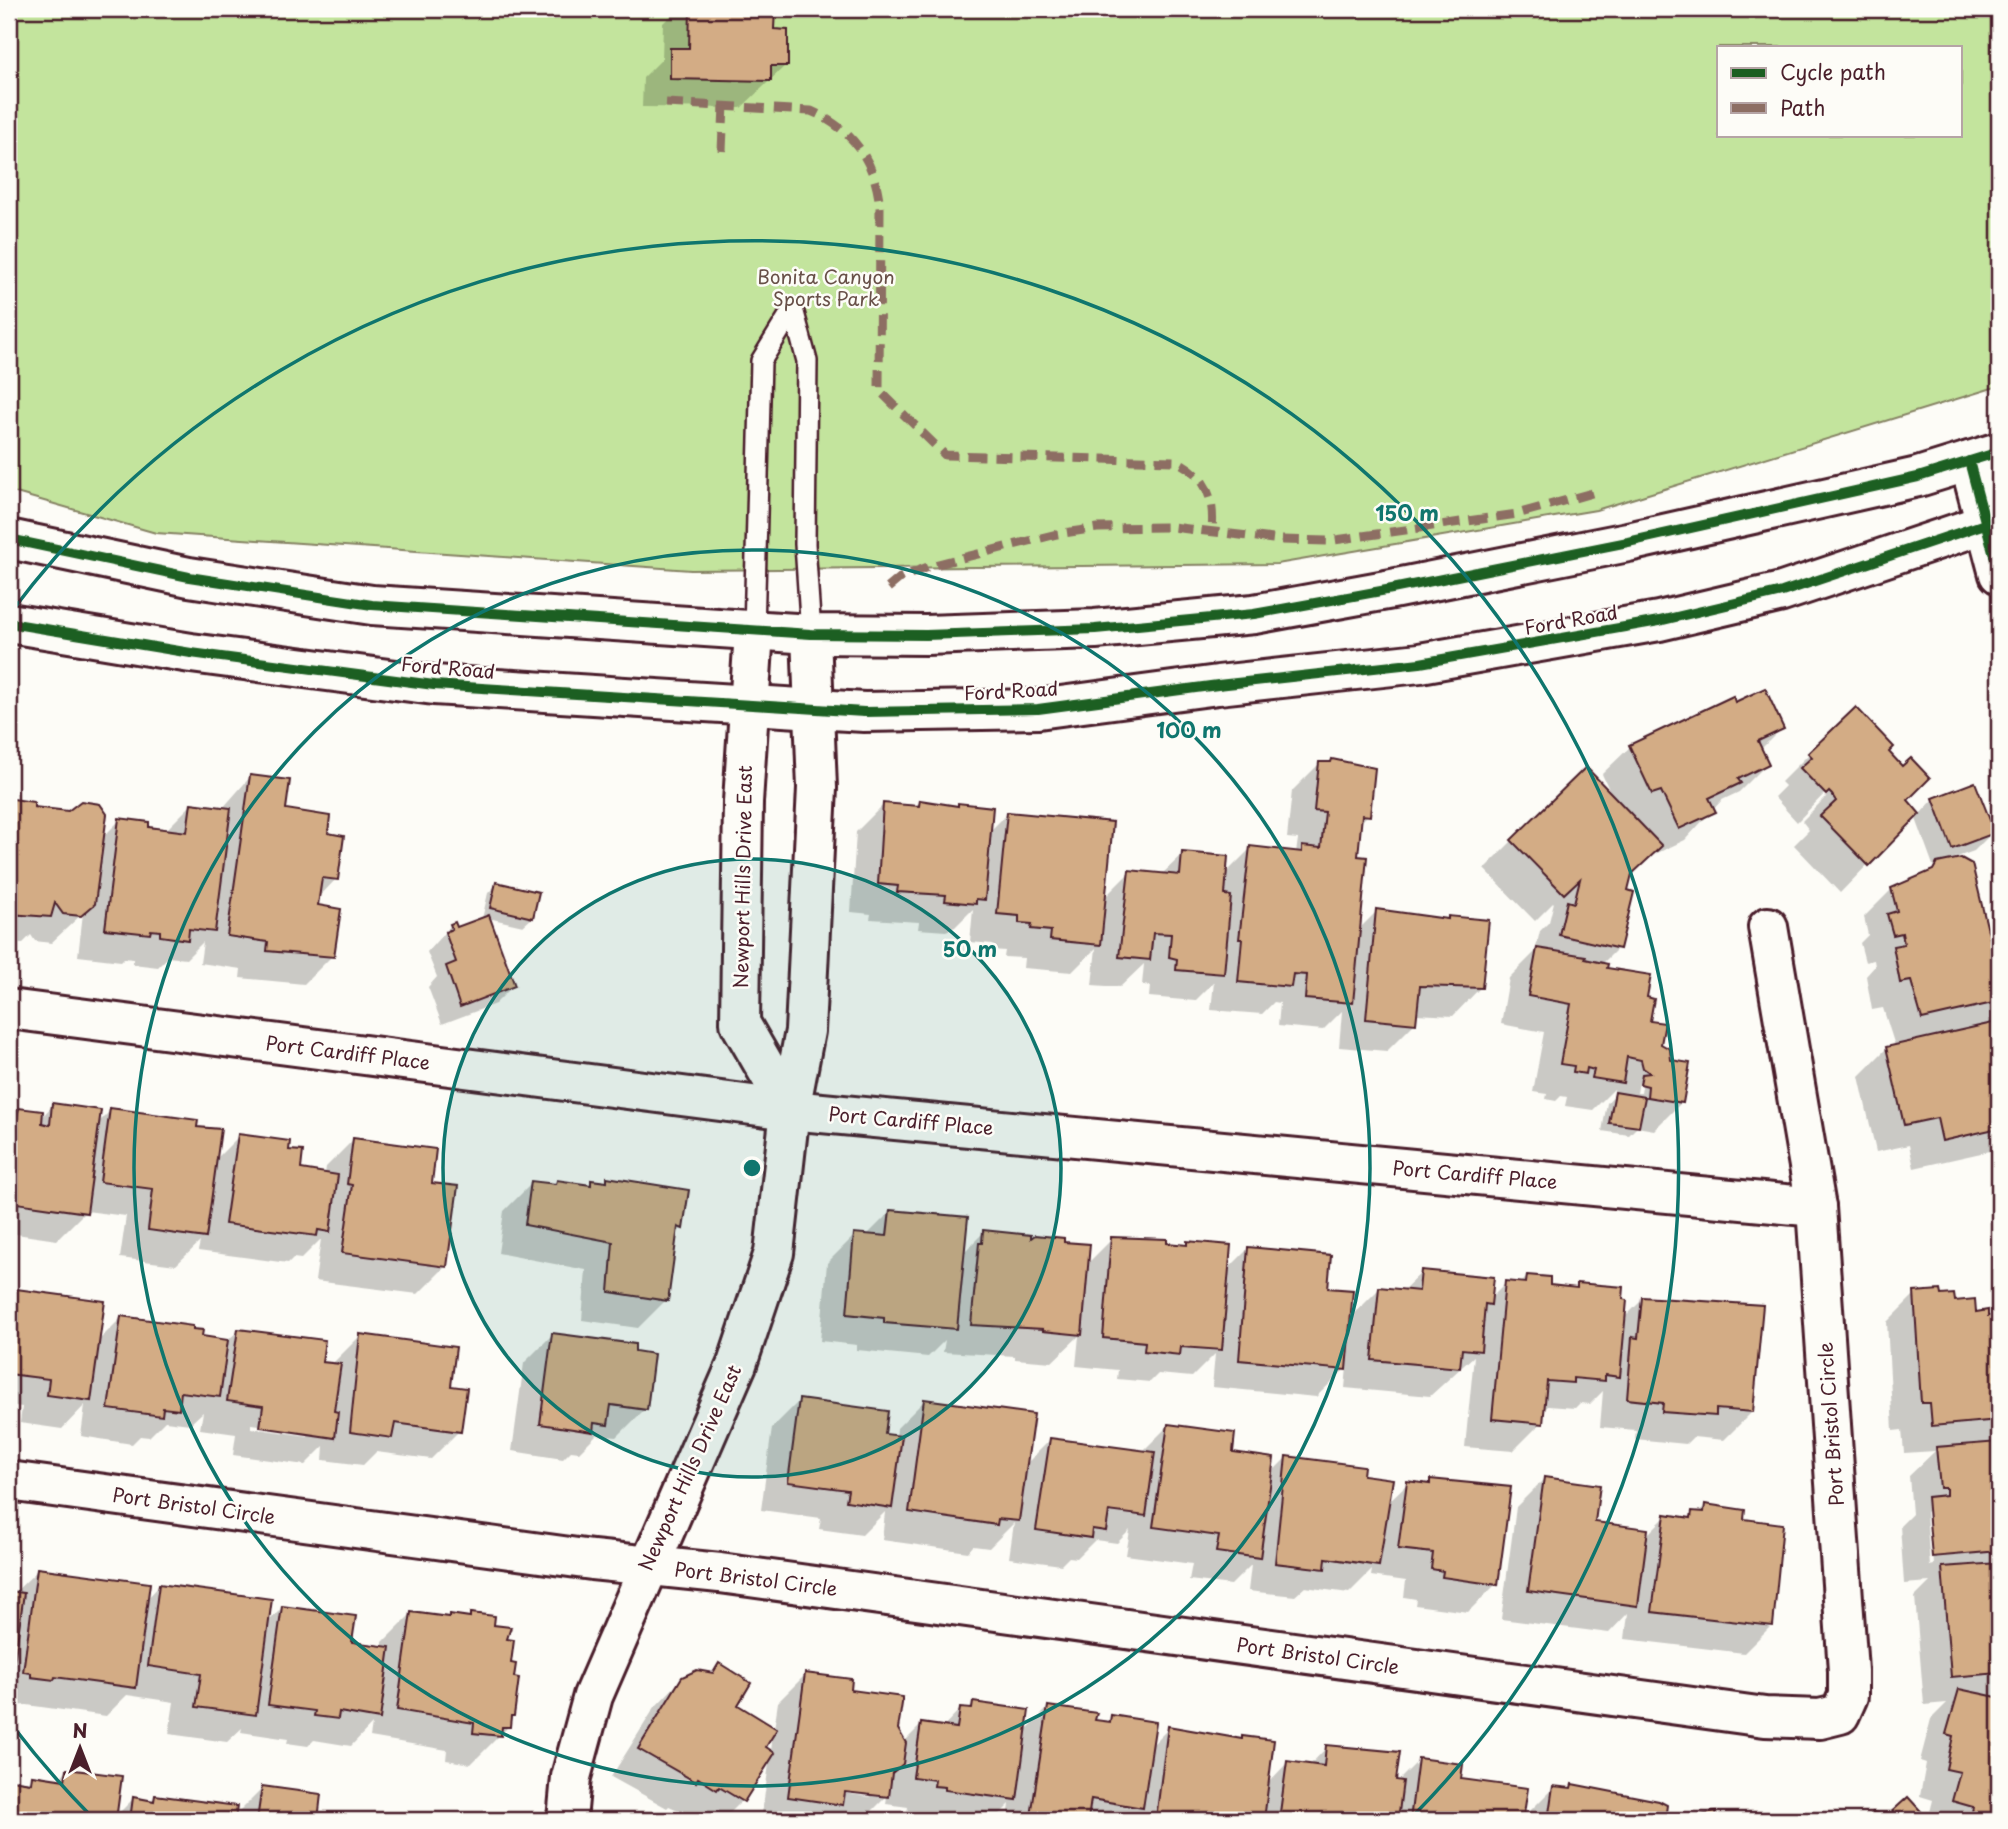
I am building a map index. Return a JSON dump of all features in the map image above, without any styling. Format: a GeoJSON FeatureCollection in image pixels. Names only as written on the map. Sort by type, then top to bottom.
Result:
{"type":"FeatureCollection","features":[{"type":"Feature","properties":{"kind":"street"},"geometry":{"type":"LineString","coordinates":[[9,538],[189,577],[372,605],[811,634],[926,635],[1096,629],[1254,614],[1628,542],[1918,477],[1984,457],[1999,574]]}},
{"type":"Feature","properties":{"kind":"street","name":"Ford Road"},"geometry":{"type":"LineString","coordinates":[[9,623],[191,653],[433,685],[813,710],[1038,709],[1218,685],[1420,663],[1659,621],[1782,592],[1993,521]]}},
{"type":"Feature","properties":{"kind":"street","name":"Newport Hills Drive East"},"geometry":{"type":"LineString","coordinates":[[754,631],[743,802],[740,1023],[790,1110]]}},
{"type":"Feature","properties":{"kind":"street","name":"Newport Hills Drive East"},"geometry":{"type":"LineString","coordinates":[[567,1820],[571,1777],[593,1696],[647,1566],[737,1364],[774,1253],[790,1110],[806,1031],[817,788],[811,634]]}},
{"type":"Feature","properties":{"kind":"street","name":"Port Bristol Circle"},"geometry":{"type":"LineString","coordinates":[[9,1480],[1765,1717],[1820,1719],[1840,1714],[1849,1696],[1849,1671],[1816,1207],[1768,927]]}},
{"type":"Feature","properties":{"kind":"street","name":"Port Cardiff Place"},"geometry":{"type":"LineString","coordinates":[[9,1009],[790,1110],[1816,1207]]}},
{"type":"Feature","properties":{"kind":"lane"},"geometry":{"type":"LineString","coordinates":[[754,631],[761,361],[793,309],[807,361],[806,544],[811,634]]}},
{"type":"Feature","properties":{"kind":"green space","name":"Bonita Canyon Sports Park"},"geometry":{"type":"Polygon","coordinates":[[[9,9],[1999,9],[1999,386],[1596,510],[1277,564],[691,570],[156,533],[9,491],[9,9]]]}},
{"type":"Feature","properties":{"kind":"building"},"geometry":{"type":"Polygon","coordinates":[[[690,9],[775,9],[774,29],[788,30],[788,66],[771,66],[771,81],[670,79],[670,48],[689,48],[690,9]]]}},
{"type":"Feature","properties":{"kind":"building"},"geometry":{"type":"Polygon","coordinates":[[[1765,688],[1784,729],[1758,741],[1769,764],[1738,779],[1741,783],[1709,798],[1716,812],[1679,829],[1661,791],[1652,794],[1629,745],[1733,696],[1735,702],[1765,688]]]}},
{"type":"Feature","properties":{"kind":"building"},"geometry":{"type":"Polygon","coordinates":[[[1856,707],[1894,747],[1889,752],[1902,766],[1911,758],[1930,778],[1908,800],[1920,814],[1869,866],[1820,816],[1836,801],[1829,792],[1826,795],[1800,768],[1812,757],[1808,753],[1856,707]]]}},
{"type":"Feature","properties":{"kind":"building"},"geometry":{"type":"Polygon","coordinates":[[[1332,759],[1375,768],[1370,816],[1362,815],[1358,856],[1367,857],[1353,1003],[1305,999],[1307,975],[1293,974],[1291,987],[1238,982],[1242,939],[1239,939],[1250,846],[1302,852],[1302,846],[1321,848],[1325,812],[1314,811],[1319,762],[1331,762],[1332,759]]]}},
{"type":"Feature","properties":{"kind":"building"},"geometry":{"type":"Polygon","coordinates":[[[1586,767],[1662,846],[1632,874],[1628,890],[1634,892],[1620,949],[1559,935],[1567,901],[1574,903],[1580,879],[1564,894],[1511,840],[1586,767]]]}},
{"type":"Feature","properties":{"kind":"building"},"geometry":{"type":"Polygon","coordinates":[[[250,775],[290,780],[286,809],[330,816],[328,833],[344,836],[338,880],[322,878],[318,905],[341,909],[334,957],[267,951],[268,942],[227,936],[250,775]]]}},
{"type":"Feature","properties":{"kind":"building"},"geometry":{"type":"Polygon","coordinates":[[[1975,782],[1995,833],[1952,849],[1933,798],[1975,782]]]}},
{"type":"Feature","properties":{"kind":"building"},"geometry":{"type":"Polygon","coordinates":[[[13,799],[34,802],[34,807],[68,811],[81,801],[100,804],[107,814],[95,904],[81,916],[63,914],[55,903],[51,917],[9,914],[9,834],[13,799]]]}},
{"type":"Feature","properties":{"kind":"building"},"geometry":{"type":"Polygon","coordinates":[[[920,800],[958,806],[958,803],[993,807],[985,900],[976,899],[976,904],[945,901],[946,895],[897,892],[898,886],[878,884],[883,803],[919,806],[920,800]]]}},
{"type":"Feature","properties":{"kind":"building"},"geometry":{"type":"Polygon","coordinates":[[[191,803],[231,808],[215,932],[189,929],[188,940],[160,936],[160,931],[151,930],[150,934],[105,929],[119,818],[149,822],[149,827],[187,832],[191,803]]]}},
{"type":"Feature","properties":{"kind":"building"},"geometry":{"type":"Polygon","coordinates":[[[1007,812],[1113,822],[1101,945],[1050,940],[1051,931],[1031,929],[1032,924],[1019,923],[1019,916],[997,914],[1007,812]]]}},
{"type":"Feature","properties":{"kind":"building"},"geometry":{"type":"Polygon","coordinates":[[[1182,852],[1228,856],[1225,895],[1231,896],[1224,974],[1176,970],[1177,959],[1169,957],[1171,934],[1153,933],[1150,960],[1119,957],[1129,870],[1180,875],[1182,852]]]}},
{"type":"Feature","properties":{"kind":"building"},"geometry":{"type":"Polygon","coordinates":[[[1961,858],[1972,864],[1996,964],[1999,963],[1999,1005],[1994,1006],[1993,1003],[1922,1019],[1911,981],[1900,983],[1893,946],[1904,944],[1902,933],[1893,935],[1887,914],[1897,911],[1891,888],[1933,870],[1937,863],[1961,858]]]}},
{"type":"Feature","properties":{"kind":"building"},"geometry":{"type":"Polygon","coordinates":[[[496,882],[539,892],[533,918],[490,908],[496,882]]]}},
{"type":"Feature","properties":{"kind":"building"},"geometry":{"type":"Polygon","coordinates":[[[1376,909],[1448,919],[1448,916],[1489,920],[1482,988],[1420,986],[1416,1024],[1366,1019],[1376,909]]]}},
{"type":"Feature","properties":{"kind":"building"},"geometry":{"type":"Polygon","coordinates":[[[489,915],[515,986],[460,1007],[446,966],[456,962],[445,932],[452,929],[450,924],[455,922],[457,927],[489,915]]]}},
{"type":"Feature","properties":{"kind":"building"},"geometry":{"type":"Polygon","coordinates":[[[1537,948],[1586,956],[1585,959],[1608,964],[1607,968],[1651,975],[1647,997],[1654,999],[1650,1021],[1665,1023],[1661,1044],[1670,1049],[1671,1060],[1690,1063],[1683,1103],[1647,1097],[1648,1086],[1640,1084],[1642,1074],[1650,1073],[1643,1068],[1641,1060],[1627,1057],[1623,1083],[1592,1078],[1594,1070],[1587,1068],[1586,1074],[1573,1072],[1574,1066],[1560,1064],[1571,1004],[1528,996],[1537,948]]]}},
{"type":"Feature","properties":{"kind":"building"},"geometry":{"type":"Polygon","coordinates":[[[1997,1022],[1999,1128],[1942,1141],[1937,1118],[1904,1125],[1886,1047],[1997,1022]]]}},
{"type":"Feature","properties":{"kind":"building"},"geometry":{"type":"Polygon","coordinates":[[[1615,1092],[1645,1097],[1639,1127],[1609,1123],[1615,1092]]]}},
{"type":"Feature","properties":{"kind":"building"},"geometry":{"type":"Polygon","coordinates":[[[52,1103],[101,1110],[87,1213],[9,1202],[9,1116],[17,1117],[19,1108],[43,1111],[42,1123],[50,1125],[52,1103]]]}},
{"type":"Feature","properties":{"kind":"building"},"geometry":{"type":"Polygon","coordinates":[[[110,1108],[198,1120],[197,1127],[221,1129],[206,1238],[148,1230],[153,1189],[100,1182],[110,1108]]]}},
{"type":"Feature","properties":{"kind":"building"},"geometry":{"type":"Polygon","coordinates":[[[238,1134],[290,1141],[289,1150],[303,1151],[301,1169],[338,1175],[330,1232],[318,1230],[317,1236],[225,1224],[238,1134]]]}},
{"type":"Feature","properties":{"kind":"building"},"geometry":{"type":"Polygon","coordinates":[[[353,1138],[436,1149],[432,1183],[458,1186],[447,1267],[342,1253],[352,1185],[347,1184],[353,1138]]]}},
{"type":"Feature","properties":{"kind":"building"},"geometry":{"type":"Polygon","coordinates":[[[607,1177],[689,1190],[683,1229],[678,1227],[668,1301],[609,1292],[613,1242],[525,1225],[531,1181],[556,1184],[557,1180],[591,1185],[591,1180],[607,1182],[607,1177]]]}},
{"type":"Feature","properties":{"kind":"building"},"geometry":{"type":"Polygon","coordinates":[[[890,1210],[968,1217],[957,1329],[884,1323],[884,1318],[847,1314],[854,1233],[887,1236],[890,1210]]]}},
{"type":"Feature","properties":{"kind":"building"},"geometry":{"type":"Polygon","coordinates":[[[983,1230],[1031,1235],[1031,1238],[1035,1235],[1064,1238],[1064,1242],[1090,1244],[1082,1335],[1043,1329],[971,1325],[979,1243],[982,1243],[983,1230]]]}},
{"type":"Feature","properties":{"kind":"building"},"geometry":{"type":"Polygon","coordinates":[[[1111,1237],[1167,1239],[1167,1243],[1187,1245],[1187,1241],[1231,1245],[1222,1350],[1181,1347],[1180,1355],[1144,1351],[1145,1342],[1103,1338],[1111,1237]]]}},
{"type":"Feature","properties":{"kind":"building"},"geometry":{"type":"Polygon","coordinates":[[[1248,1247],[1331,1255],[1328,1288],[1353,1290],[1346,1370],[1239,1360],[1248,1247]]]}},
{"type":"Feature","properties":{"kind":"building"},"geometry":{"type":"Polygon","coordinates":[[[1421,1270],[1494,1277],[1491,1305],[1485,1304],[1481,1351],[1462,1349],[1460,1368],[1372,1360],[1379,1287],[1419,1291],[1421,1270]]]}},
{"type":"Feature","properties":{"kind":"building"},"geometry":{"type":"Polygon","coordinates":[[[1527,1275],[1550,1277],[1550,1285],[1577,1288],[1577,1283],[1624,1287],[1623,1299],[1627,1300],[1620,1377],[1605,1375],[1605,1381],[1573,1378],[1573,1383],[1547,1381],[1543,1424],[1492,1419],[1505,1281],[1526,1283],[1527,1275]]]}},
{"type":"Feature","properties":{"kind":"building"},"geometry":{"type":"Polygon","coordinates":[[[9,1288],[105,1301],[91,1401],[47,1395],[49,1379],[9,1374],[9,1288]]]}},
{"type":"Feature","properties":{"kind":"building"},"geometry":{"type":"Polygon","coordinates":[[[1940,1290],[1941,1295],[1954,1294],[1955,1301],[1975,1299],[1976,1312],[1988,1310],[1988,1316],[1999,1315],[1999,1420],[1932,1426],[1930,1403],[1921,1403],[1914,1292],[1940,1290]]]}},
{"type":"Feature","properties":{"kind":"building"},"geometry":{"type":"Polygon","coordinates":[[[1642,1297],[1763,1305],[1753,1412],[1716,1409],[1716,1416],[1662,1412],[1663,1403],[1627,1399],[1632,1337],[1638,1338],[1642,1297]]]}},
{"type":"Feature","properties":{"kind":"building"},"geometry":{"type":"Polygon","coordinates":[[[121,1316],[193,1326],[193,1329],[203,1330],[202,1336],[228,1340],[220,1397],[181,1392],[179,1410],[163,1408],[162,1416],[108,1409],[121,1316]]]}},
{"type":"Feature","properties":{"kind":"building"},"geometry":{"type":"Polygon","coordinates":[[[238,1329],[325,1340],[322,1362],[341,1364],[334,1411],[338,1412],[335,1438],[260,1427],[263,1406],[227,1401],[238,1329]]]}},
{"type":"Feature","properties":{"kind":"building"},"geometry":{"type":"Polygon","coordinates":[[[552,1333],[635,1344],[635,1351],[654,1354],[647,1410],[611,1405],[608,1425],[594,1423],[593,1432],[540,1424],[552,1333]]]}},
{"type":"Feature","properties":{"kind":"building"},"geometry":{"type":"Polygon","coordinates":[[[360,1334],[456,1347],[451,1386],[467,1388],[461,1432],[395,1423],[392,1438],[350,1432],[360,1334]]]}},
{"type":"Feature","properties":{"kind":"building"},"geometry":{"type":"Polygon","coordinates":[[[799,1399],[888,1411],[885,1434],[902,1436],[892,1508],[846,1501],[848,1490],[788,1482],[799,1399]]]}},
{"type":"Feature","properties":{"kind":"building"},"geometry":{"type":"Polygon","coordinates":[[[924,1399],[1034,1414],[1019,1521],[998,1519],[997,1525],[909,1512],[924,1399]]]}},
{"type":"Feature","properties":{"kind":"building"},"geometry":{"type":"Polygon","coordinates":[[[1168,1424],[1235,1433],[1233,1452],[1274,1458],[1260,1558],[1216,1552],[1219,1536],[1153,1527],[1168,1424]]]}},
{"type":"Feature","properties":{"kind":"building"},"geometry":{"type":"Polygon","coordinates":[[[1050,1438],[1155,1452],[1146,1516],[1109,1511],[1106,1531],[1092,1529],[1091,1538],[1036,1530],[1050,1438]]]}},
{"type":"Feature","properties":{"kind":"building"},"geometry":{"type":"Polygon","coordinates":[[[1999,1442],[1999,1551],[1932,1557],[1927,1497],[1946,1495],[1946,1488],[1940,1488],[1936,1447],[1999,1442]]]}},
{"type":"Feature","properties":{"kind":"building"},"geometry":{"type":"Polygon","coordinates":[[[1286,1456],[1364,1466],[1363,1475],[1393,1479],[1379,1566],[1326,1558],[1325,1569],[1275,1563],[1286,1456]]]}},
{"type":"Feature","properties":{"kind":"building"},"geometry":{"type":"Polygon","coordinates":[[[1544,1477],[1600,1485],[1595,1522],[1648,1529],[1638,1606],[1528,1591],[1544,1477]]]}},
{"type":"Feature","properties":{"kind":"building"},"geometry":{"type":"Polygon","coordinates":[[[1430,1479],[1511,1487],[1498,1585],[1442,1577],[1443,1571],[1431,1569],[1433,1553],[1398,1549],[1407,1481],[1430,1484],[1430,1479]]]}},
{"type":"Feature","properties":{"kind":"building"},"geometry":{"type":"Polygon","coordinates":[[[1705,1504],[1745,1510],[1744,1519],[1783,1524],[1773,1626],[1652,1612],[1665,1514],[1691,1518],[1692,1511],[1704,1512],[1705,1504]]]}},
{"type":"Feature","properties":{"kind":"building"},"geometry":{"type":"Polygon","coordinates":[[[1999,1563],[1999,1673],[1951,1677],[1942,1567],[1999,1563]]]}},
{"type":"Feature","properties":{"kind":"building"},"geometry":{"type":"Polygon","coordinates":[[[37,1568],[150,1583],[136,1688],[55,1677],[54,1680],[31,1677],[31,1673],[23,1672],[37,1568]]]}},
{"type":"Feature","properties":{"kind":"building"},"geometry":{"type":"Polygon","coordinates":[[[159,1584],[272,1599],[256,1715],[196,1707],[201,1674],[148,1666],[159,1584]]]}},
{"type":"Feature","properties":{"kind":"building"},"geometry":{"type":"Polygon","coordinates":[[[9,1591],[24,1593],[9,1699],[9,1591]]]}},
{"type":"Feature","properties":{"kind":"building"},"geometry":{"type":"Polygon","coordinates":[[[282,1606],[356,1616],[352,1642],[390,1647],[380,1719],[339,1712],[338,1719],[314,1716],[315,1711],[268,1705],[282,1606]]]}},
{"type":"Feature","properties":{"kind":"building"},"geometry":{"type":"Polygon","coordinates":[[[411,1612],[449,1617],[449,1614],[470,1617],[470,1613],[495,1616],[494,1625],[511,1627],[507,1639],[514,1640],[511,1663],[516,1664],[514,1677],[519,1678],[514,1716],[511,1716],[510,1727],[502,1727],[501,1736],[473,1733],[474,1723],[397,1710],[411,1612]]]}},
{"type":"Feature","properties":{"kind":"building"},"geometry":{"type":"Polygon","coordinates":[[[719,1663],[751,1683],[738,1705],[777,1729],[766,1747],[775,1753],[744,1802],[698,1778],[696,1782],[638,1749],[682,1677],[697,1670],[713,1673],[719,1663]]]}},
{"type":"Feature","properties":{"kind":"building"},"geometry":{"type":"Polygon","coordinates":[[[805,1673],[852,1679],[851,1690],[903,1697],[898,1729],[906,1743],[903,1764],[892,1773],[889,1797],[845,1792],[843,1805],[788,1797],[805,1673]]]}},
{"type":"Feature","properties":{"kind":"building"},"geometry":{"type":"Polygon","coordinates":[[[1959,1689],[1997,1697],[1999,1693],[1999,1819],[1972,1812],[1973,1807],[1952,1801],[1960,1772],[1946,1769],[1953,1736],[1946,1734],[1959,1689]]]}},
{"type":"Feature","properties":{"kind":"building"},"geometry":{"type":"Polygon","coordinates":[[[973,1702],[1029,1710],[1017,1800],[945,1790],[945,1787],[934,1786],[935,1780],[913,1777],[921,1723],[957,1728],[960,1708],[972,1709],[973,1702]]]}},
{"type":"Feature","properties":{"kind":"building"},"geometry":{"type":"Polygon","coordinates":[[[1048,1706],[1097,1713],[1095,1720],[1110,1722],[1111,1715],[1156,1722],[1143,1808],[1091,1799],[1088,1820],[1031,1816],[1048,1706]]]}},
{"type":"Feature","properties":{"kind":"building"},"geometry":{"type":"Polygon","coordinates":[[[1168,1726],[1242,1739],[1242,1736],[1274,1740],[1264,1820],[1156,1819],[1168,1726]]]}},
{"type":"Feature","properties":{"kind":"building"},"geometry":{"type":"Polygon","coordinates":[[[1326,1745],[1400,1752],[1396,1780],[1403,1781],[1398,1820],[1279,1820],[1287,1761],[1324,1766],[1326,1745]]]}},
{"type":"Feature","properties":{"kind":"building"},"geometry":{"type":"Polygon","coordinates":[[[1418,1758],[1463,1764],[1461,1779],[1528,1788],[1523,1820],[1410,1820],[1418,1758]]]}},
{"type":"Feature","properties":{"kind":"building"},"geometry":{"type":"Polygon","coordinates":[[[67,1769],[122,1776],[116,1820],[9,1820],[11,1780],[31,1783],[32,1775],[65,1780],[67,1769]]]}},
{"type":"Feature","properties":{"kind":"building"},"geometry":{"type":"Polygon","coordinates":[[[1572,1784],[1659,1801],[1667,1805],[1665,1820],[1548,1820],[1553,1786],[1571,1788],[1572,1784]]]}},
{"type":"Feature","properties":{"kind":"building"},"geometry":{"type":"Polygon","coordinates":[[[262,1786],[321,1794],[318,1820],[257,1820],[262,1786]]]}},
{"type":"Feature","properties":{"kind":"building"},"geometry":{"type":"Polygon","coordinates":[[[155,1795],[237,1806],[235,1820],[130,1820],[133,1797],[154,1801],[155,1795]]]}},
{"type":"Feature","properties":{"kind":"building"},"geometry":{"type":"Polygon","coordinates":[[[1908,1797],[1929,1820],[1865,1820],[1873,1812],[1887,1816],[1908,1797]]]}},
{"type":"Feature","properties":{"kind":"building"},"geometry":{"type":"Polygon","coordinates":[[[1716,1812],[1717,1820],[1679,1819],[1716,1812]]]}},
{"type":"Feature","properties":{"kind":"marked path"},"geometry":{"type":"LineString","coordinates":[[666,103],[811,111],[839,127],[860,149],[873,176],[880,208],[879,390],[945,455],[1176,461],[1195,473],[1206,489],[1212,508],[1212,530]]}},
{"type":"Feature","properties":{"kind":"marked path"},"geometry":{"type":"LineString","coordinates":[[722,151],[724,105]]}},
{"type":"Feature","properties":{"kind":"marked path"},"geometry":{"type":"LineString","coordinates":[[888,588],[900,578],[930,566],[1057,534],[1097,528],[1172,527],[1282,540],[1328,541],[1517,514],[1592,493]]}},
{"type":"Feature","properties":{"kind":"cycle path"},"geometry":{"type":"LineString","coordinates":[[9,539],[189,577],[372,605],[811,634],[926,635],[1095,629],[1254,614],[1392,589],[1628,542],[1918,477],[1999,452]]}},
{"type":"Feature","properties":{"kind":"cycle path"},"geometry":{"type":"LineString","coordinates":[[1969,461],[1999,574]]}},
{"type":"Feature","properties":{"kind":"cycle path"},"geometry":{"type":"LineString","coordinates":[[9,623],[191,653],[434,685],[864,712],[1038,709],[1218,685],[1420,663],[1659,621],[1782,592],[1988,523]]}}]}
